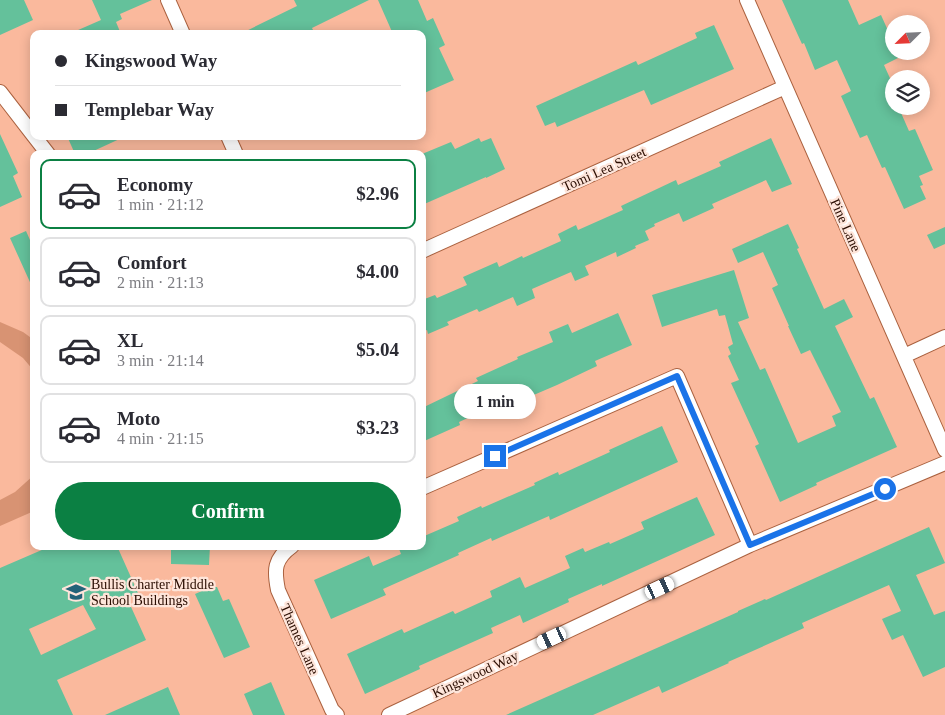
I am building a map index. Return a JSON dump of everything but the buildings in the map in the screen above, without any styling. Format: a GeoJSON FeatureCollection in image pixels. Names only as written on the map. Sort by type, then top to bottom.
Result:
{"type":"FeatureCollection","features":[{"type":"Feature","properties":{"kind":"street"},"geometry":{"type":"LineString","coordinates":[[168,0],[181,30]]}},
{"type":"Feature","properties":{"kind":"street","name":"Pine Lane"},"geometry":{"type":"LineString","coordinates":[[747,0],[945,450]]}},
{"type":"Feature","properties":{"kind":"street","name":"Tomi Lea Street"},"geometry":{"type":"LineString","coordinates":[[426,249],[786,87]]}},
{"type":"Feature","properties":{"kind":"street"},"geometry":{"type":"LineString","coordinates":[[0,92],[30,131]]}},
{"type":"Feature","properties":{"kind":"street"},"geometry":{"type":"LineString","coordinates":[[37,140],[45,150]]}},
{"type":"Feature","properties":{"kind":"street"},"geometry":{"type":"LineString","coordinates":[[904,356],[945,337]]}},
{"type":"Feature","properties":{"kind":"street"},"geometry":{"type":"LineString","coordinates":[[426,486],[677,376],[750,545]]}},
{"type":"Feature","properties":{"kind":"street","name":"Kingswood Way"},"geometry":{"type":"LineString","coordinates":[[389,715],[750,545],[945,463]]}},
{"type":"Feature","properties":{"kind":"street","name":"Thames Lane"},"geometry":{"type":"LineString","coordinates":[[287,550],[278,561],[275,575],[278,590],[332,710],[337,715]]}},
{"type":"Feature","properties":{"kind":"shaded area"},"geometry":{"type":"Polygon","coordinates":[[[0,322],[30,337],[30,366],[23,358],[0,342],[0,322]]]}},
{"type":"Feature","properties":{"kind":"shaded area"},"geometry":{"type":"Polygon","coordinates":[[[30,479],[30,513],[0,526],[0,500],[15,492],[30,479]]]}},
{"type":"Feature","properties":{"kind":"place","name":"Bullis Charter Middle School Buildings"},"geometry":{"type":"Point","coordinates":[76,592]}},
{"type":"Feature","properties":{"kind":"route"},"geometry":{"type":"LineString","coordinates":[[495,456],[677,376],[750,545],[885,489]]}}]}
